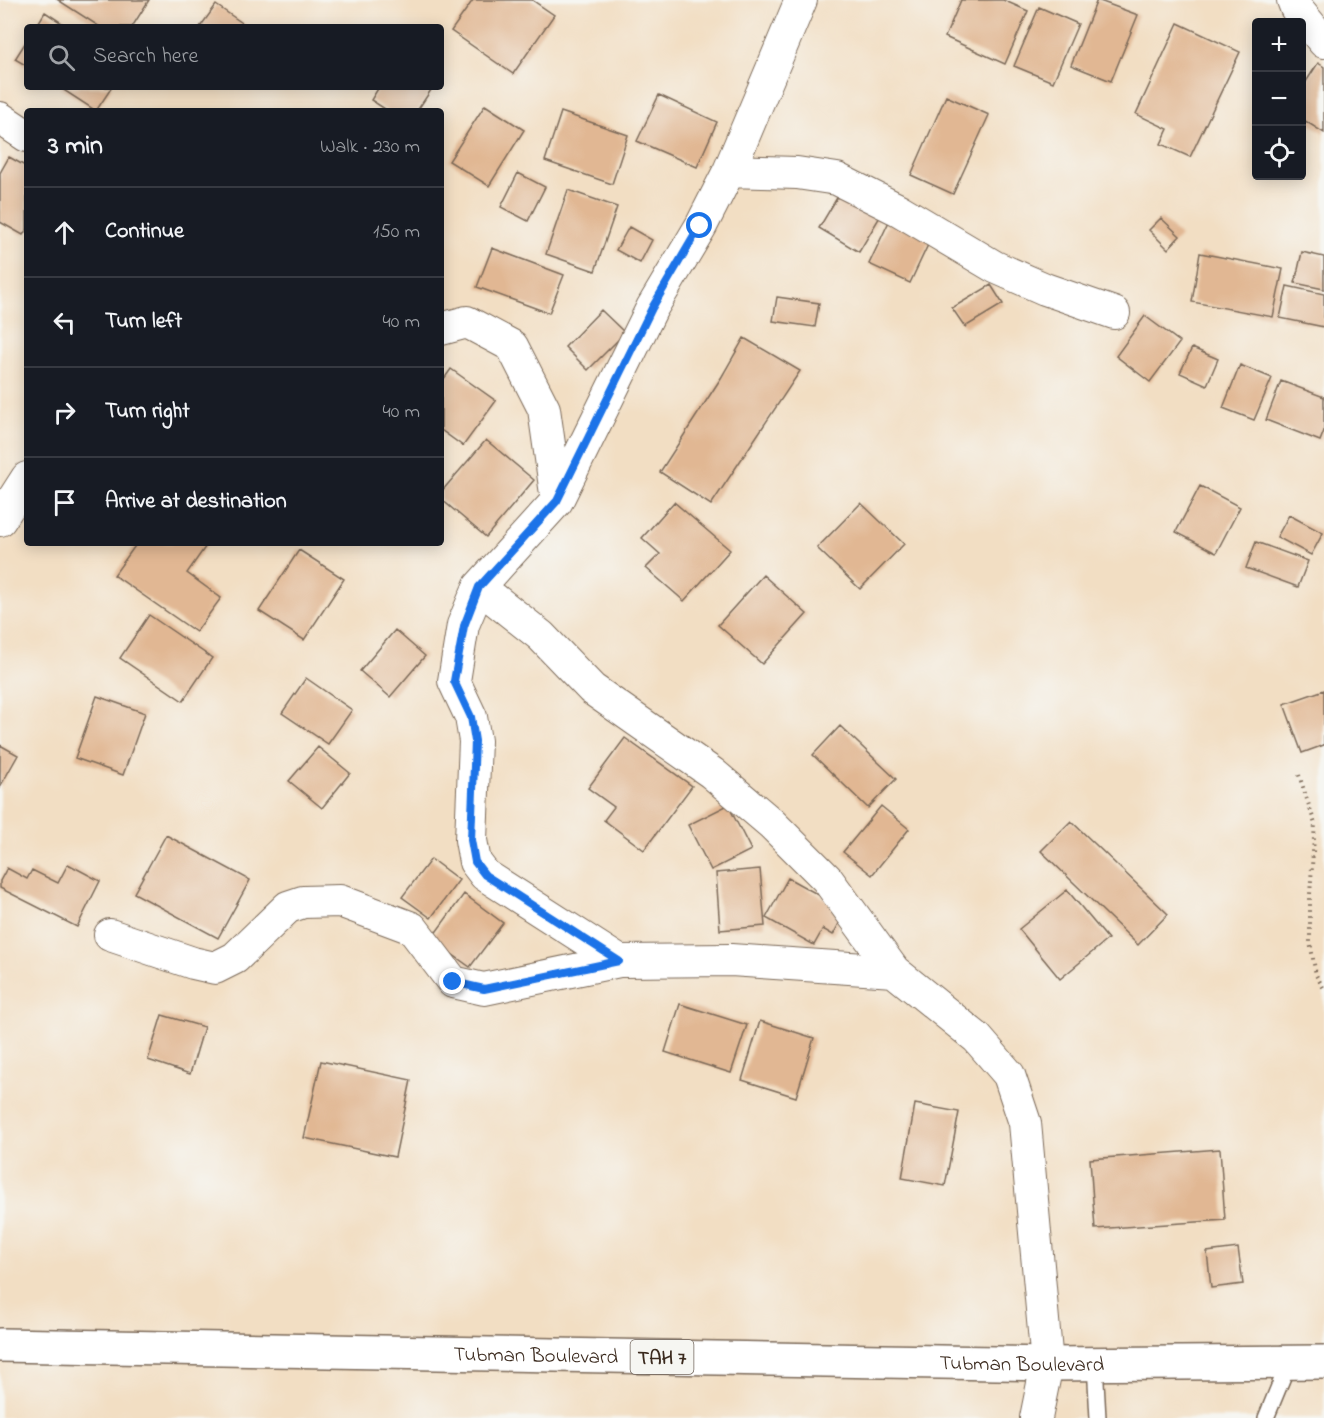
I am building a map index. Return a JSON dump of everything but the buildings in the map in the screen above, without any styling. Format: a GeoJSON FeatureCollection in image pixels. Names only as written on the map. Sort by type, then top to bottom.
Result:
{"type":"FeatureCollection","features":[{"type":"Feature","properties":{"kind":"highway","name":"Tubman Boulevard"},"geometry":{"type":"LineString","coordinates":[[0,1344],[1047,1364],[1324,1362]]}},
{"type":"Feature","properties":{"kind":"street"},"geometry":{"type":"LineString","coordinates":[[619,961],[485,875],[475,862],[471,840],[475,741],[471,717],[454,681],[464,626],[479,587],[557,501],[652,308],[729,171],[801,0]]}},
{"type":"Feature","properties":{"kind":"street"},"geometry":{"type":"LineString","coordinates":[[1293,0],[1296,8],[1324,42]]}},
{"type":"Feature","properties":{"kind":"street"},"geometry":{"type":"LineString","coordinates":[[0,118],[24,134]]}},
{"type":"Feature","properties":{"kind":"street"},"geometry":{"type":"LineString","coordinates":[[729,171],[797,173],[837,179],[898,210],[995,267],[1045,289],[1114,313]]}},
{"type":"Feature","properties":{"kind":"street"},"geometry":{"type":"LineString","coordinates":[[444,328],[467,322],[512,346],[544,409],[557,501]]}},
{"type":"Feature","properties":{"kind":"street"},"geometry":{"type":"LineString","coordinates":[[0,520],[24,483]]}},
{"type":"Feature","properties":{"kind":"street"},"geometry":{"type":"LineString","coordinates":[[479,587],[541,636],[592,689],[712,773],[772,824],[827,879],[894,971],[977,1038],[1009,1074],[1025,1123],[1047,1364],[1036,1418]]}},
{"type":"Feature","properties":{"kind":"street"},"geometry":{"type":"LineString","coordinates":[[110,935],[193,963],[215,968],[235,958],[288,907],[303,902],[340,901],[412,928],[453,982],[484,989],[619,961],[731,960],[894,971]]}},
{"type":"Feature","properties":{"kind":"lane"},"geometry":{"type":"LineString","coordinates":[[1266,1418],[1289,1362]]}},
{"type":"Feature","properties":{"kind":"lane"},"geometry":{"type":"LineString","coordinates":[[1095,1364],[1098,1418]]}},
{"type":"Feature","properties":{"kind":"path"},"geometry":{"type":"LineString","coordinates":[[1299,775],[1315,824],[1310,894],[1310,942],[1316,975],[1324,989]]}},
{"type":"Feature","properties":{"kind":"route"},"geometry":{"type":"LineString","coordinates":[[453,982],[484,989],[619,961],[485,875],[475,862],[471,840],[475,741],[471,717],[454,681],[464,626],[479,587],[557,501],[652,308],[700,226]]}}]}
